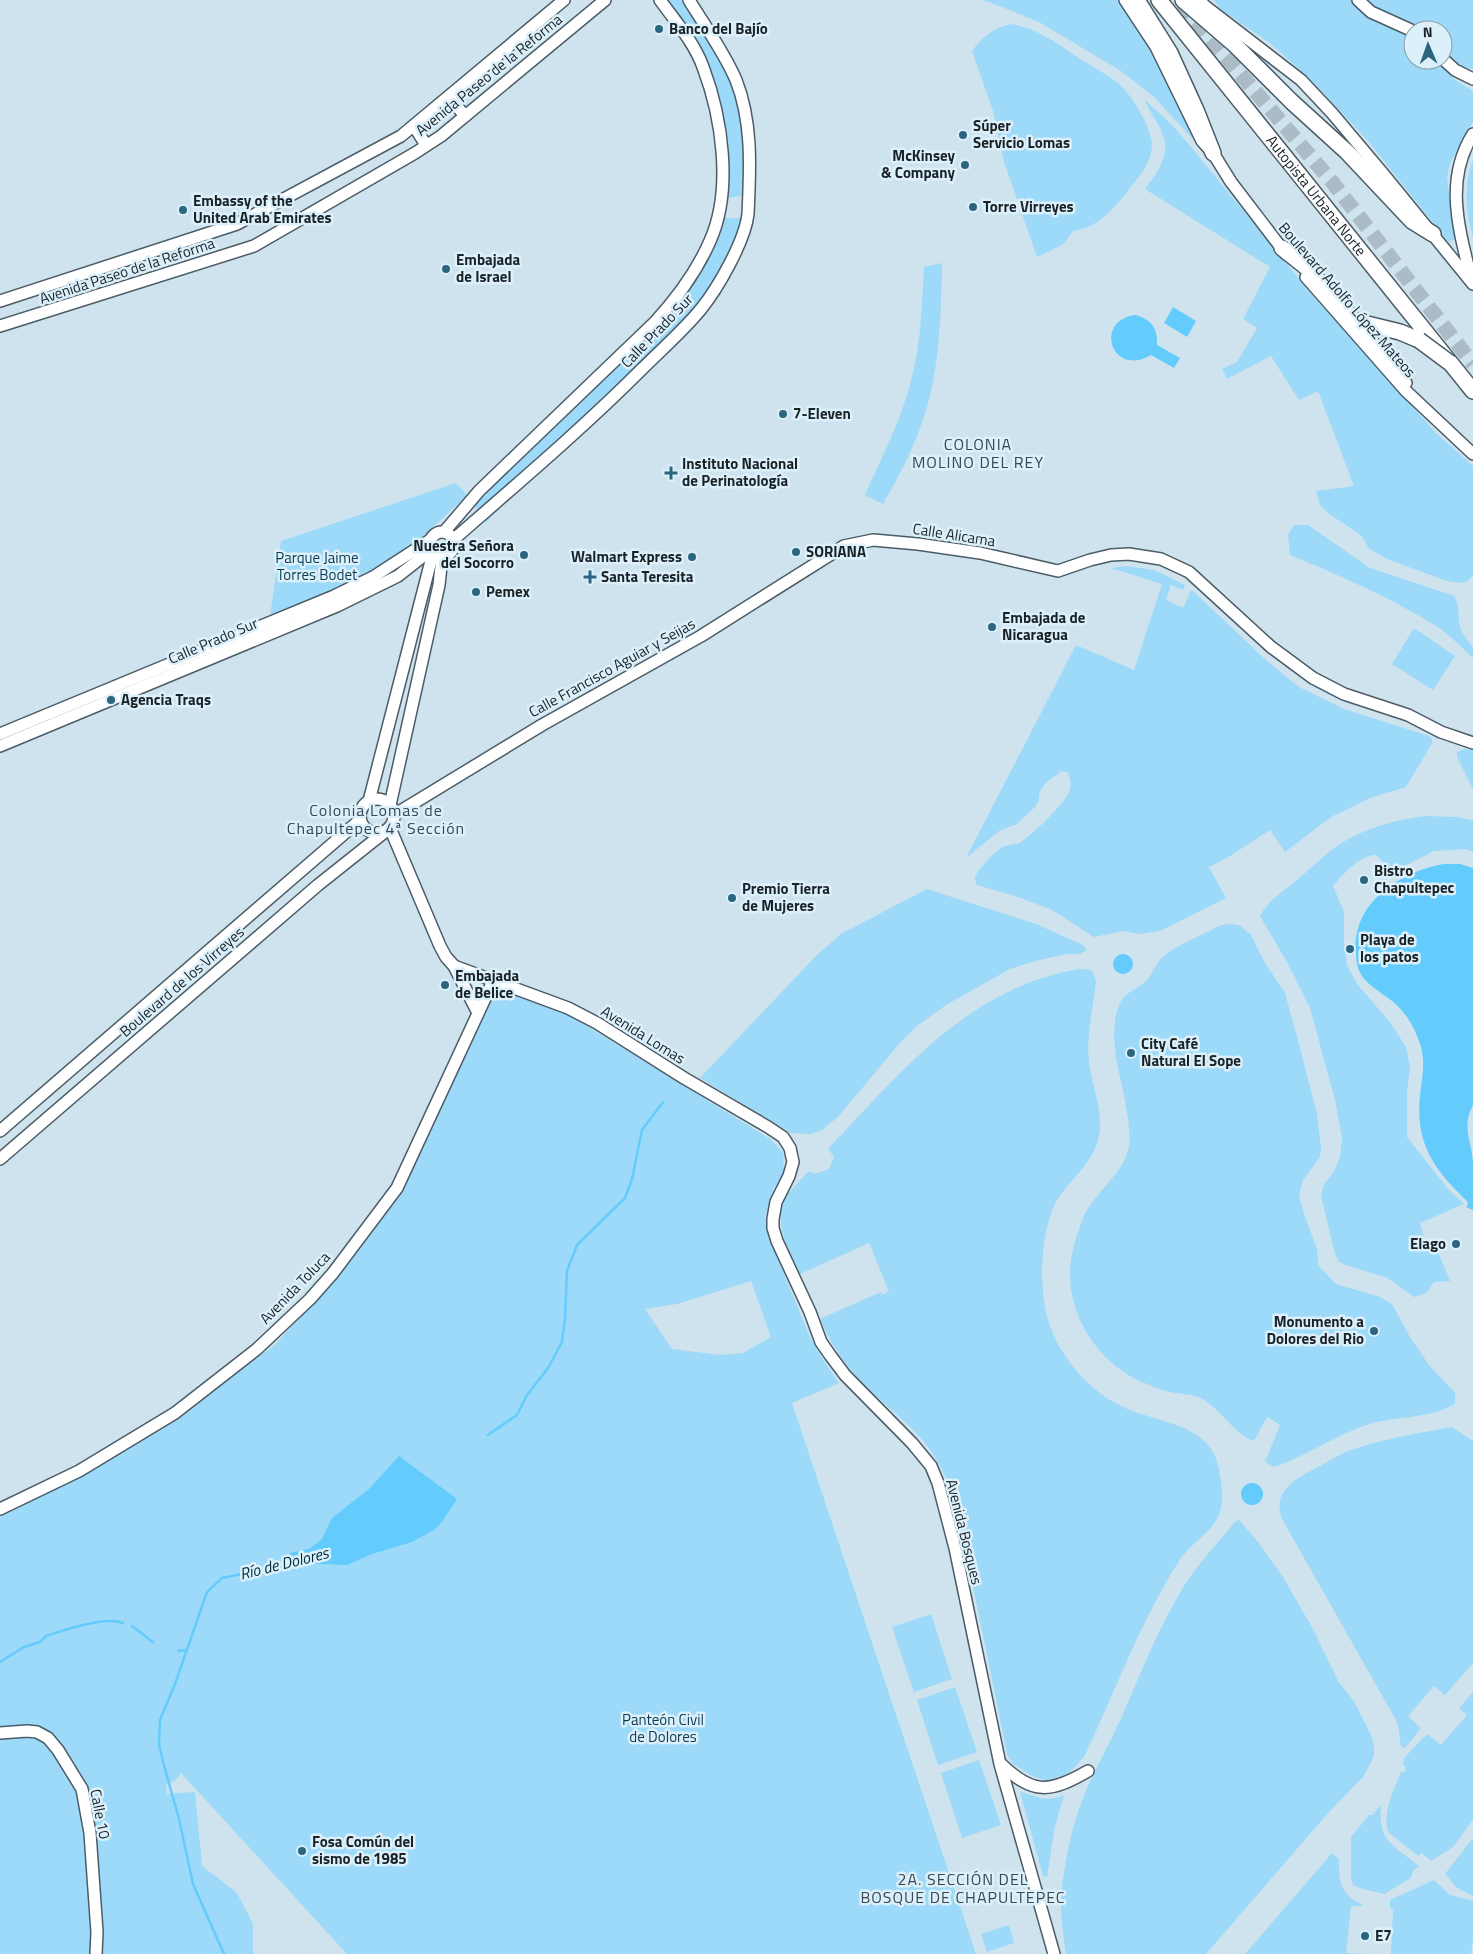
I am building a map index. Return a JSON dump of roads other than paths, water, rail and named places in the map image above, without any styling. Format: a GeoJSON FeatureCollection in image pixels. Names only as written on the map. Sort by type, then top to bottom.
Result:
{"type":"FeatureCollection","features":[{"type":"Feature","properties":{"kind":"highway"},"geometry":{"type":"LineString","coordinates":[[1137,0],[1170,53],[1213,153]]}},
{"type":"Feature","properties":{"kind":"highway","name":"Autopista Urbana Norte"},"geometry":{"type":"LineString","coordinates":[[1160,0],[1473,391]]}},
{"type":"Feature","properties":{"kind":"highway","name":"Autopista Urbana Norte"},"geometry":{"type":"LineString","coordinates":[[1172,0],[1473,375]]}},
{"type":"Feature","properties":{"kind":"highway"},"geometry":{"type":"LineString","coordinates":[[1184,0],[1246,55],[1292,102],[1347,152],[1412,221],[1433,234]]}},
{"type":"Feature","properties":{"kind":"highway"},"geometry":{"type":"LineString","coordinates":[[1202,3],[1212,18],[1285,88],[1292,102]]}},
{"type":"Feature","properties":{"kind":"highway"},"geometry":{"type":"LineString","coordinates":[[1246,55],[1264,67]]}},
{"type":"Feature","properties":{"kind":"highway"},"geometry":{"type":"LineString","coordinates":[[1282,248],[1306,268],[1354,321],[1410,336],[1450,363]]}},
{"type":"Feature","properties":{"kind":"street","name":"Avenida Paseo de la Reforma"},"geometry":{"type":"LineString","coordinates":[[0,301],[237,224],[401,136],[564,0]]}},
{"type":"Feature","properties":{"kind":"street","name":"Avenida Paseo de la Reforma"},"geometry":{"type":"LineString","coordinates":[[0,326],[254,246],[426,146],[605,0]]}},
{"type":"Feature","properties":{"kind":"street","name":"Calle Prado Sur"},"geometry":{"type":"LineString","coordinates":[[0,746],[337,606],[398,576],[434,550],[437,533],[444,532],[479,491],[656,322],[688,282],[711,240],[717,223],[721,196],[723,150],[720,127],[703,66],[686,35],[660,0]]}},
{"type":"Feature","properties":{"kind":"street","name":"Calle Prado Sur"},"geometry":{"type":"LineString","coordinates":[[0,734],[334,596],[373,576],[434,550],[452,551],[453,540],[600,411],[687,324],[711,295],[740,244],[747,225],[750,142],[736,81],[689,0]]}},
{"type":"Feature","properties":{"kind":"street","name":"Boulevard Adolfo López Mateos"},"geometry":{"type":"LineString","coordinates":[[1125,0],[1156,47],[1202,141],[1213,153],[1230,182],[1328,304],[1418,403],[1473,454]]}},
{"type":"Feature","properties":{"kind":"street"},"geometry":{"type":"LineString","coordinates":[[1358,0],[1371,12],[1403,26]]}},
{"type":"Feature","properties":{"kind":"street"},"geometry":{"type":"LineString","coordinates":[[1202,3],[1301,80],[1332,113],[1472,283]]}},
{"type":"Feature","properties":{"kind":"street"},"geometry":{"type":"LineString","coordinates":[[1455,70],[1473,73]]}},
{"type":"Feature","properties":{"kind":"street"},"geometry":{"type":"LineString","coordinates":[[1455,70],[1473,79]]}},
{"type":"Feature","properties":{"kind":"street"},"geometry":{"type":"LineString","coordinates":[[449,97],[465,116]]}},
{"type":"Feature","properties":{"kind":"street"},"geometry":{"type":"LineString","coordinates":[[414,126],[426,146]]}},
{"type":"Feature","properties":{"kind":"street"},"geometry":{"type":"LineString","coordinates":[[1472,283],[1459,226],[1455,189],[1460,160],[1473,134]]}},
{"type":"Feature","properties":{"kind":"street"},"geometry":{"type":"LineString","coordinates":[[1354,321],[1396,368],[1418,403]]}},
{"type":"Feature","properties":{"kind":"street"},"geometry":{"type":"LineString","coordinates":[[444,532],[450,534],[453,540]]}},
{"type":"Feature","properties":{"kind":"street","name":"Calle Alicama"},"geometry":{"type":"LineString","coordinates":[[844,546],[873,540],[918,544],[980,553],[1058,571],[1111,555],[1148,555],[1177,565],[1189,572],[1271,647],[1313,678],[1344,694],[1408,715],[1440,732],[1473,743]]}},
{"type":"Feature","properties":{"kind":"street","name":"Calle Francisco Aguiar y Seijas"},"geometry":{"type":"LineString","coordinates":[[392,810],[701,636],[844,546]]}},
{"type":"Feature","properties":{"kind":"street"},"geometry":{"type":"LineString","coordinates":[[434,550],[439,585],[392,810],[394,822],[388,829],[376,833],[370,832],[360,820],[361,809],[369,801],[434,550]]}},
{"type":"Feature","properties":{"kind":"street"},"geometry":{"type":"LineString","coordinates":[[369,801],[380,799],[392,810]]}},
{"type":"Feature","properties":{"kind":"street","name":"Boulevard de los Virreyes"},"geometry":{"type":"LineString","coordinates":[[0,1131],[360,820]]}},
{"type":"Feature","properties":{"kind":"street"},"geometry":{"type":"LineString","coordinates":[[388,829],[440,946],[454,966],[478,1013]]}},
{"type":"Feature","properties":{"kind":"street","name":"Boulevard de los Virreyes"},"geometry":{"type":"LineString","coordinates":[[0,1159],[318,885],[388,829]]}},
{"type":"Feature","properties":{"kind":"street","name":"Avenida Lomas"},"geometry":{"type":"LineString","coordinates":[[454,966],[494,979],[568,1008],[590,1019],[783,1137],[790,1148],[793,1162]]}},
{"type":"Feature","properties":{"kind":"street","name":"Avenida Toluca"},"geometry":{"type":"LineString","coordinates":[[0,1509],[79,1471],[174,1413],[257,1349],[310,1299],[333,1274],[397,1188],[494,979]]}},
{"type":"Feature","properties":{"kind":"street","name":"Avenida Bosques"},"geometry":{"type":"LineString","coordinates":[[793,1162],[789,1176],[776,1202],[773,1228],[777,1241],[810,1312],[821,1342],[845,1375],[912,1443],[931,1466],[944,1504],[955,1548],[1000,1764],[1054,1954]]}},
{"type":"Feature","properties":{"kind":"street","name":"Calle 10"},"geometry":{"type":"LineString","coordinates":[[0,1733],[37,1732],[48,1738],[58,1750],[82,1788],[90,1832],[97,1932],[96,1954]]}},
{"type":"Feature","properties":{"kind":"street"},"geometry":{"type":"LineString","coordinates":[[1000,1764],[1023,1782],[1044,1788],[1057,1787],[1068,1783],[1088,1772]]}},
{"type":"Feature","properties":{"kind":"waterway","name":"Río de Dolores"},"geometry":{"type":"LineString","coordinates":[[488,1435],[517,1415],[527,1395],[548,1368],[562,1342],[567,1271],[577,1245],[625,1198],[632,1179],[642,1130],[663,1102]]}},
{"type":"Feature","properties":{"kind":"waterway"},"geometry":{"type":"LineString","coordinates":[[224,1954],[193,1884],[179,1819],[159,1744],[160,1720],[175,1684],[207,1592],[222,1578],[302,1562]]}},
{"type":"Feature","properties":{"kind":"waterway"},"geometry":{"type":"LineString","coordinates":[[0,1662],[24,1647],[40,1642],[46,1636],[54,1633],[96,1622],[115,1621],[123,1623]]}},
{"type":"Feature","properties":{"kind":"waterway"},"geometry":{"type":"LineString","coordinates":[[132,1626],[153,1642]]}},
{"type":"Feature","properties":{"kind":"waterway"},"geometry":{"type":"LineString","coordinates":[[178,1651],[187,1650]]}},
{"type":"Feature","properties":{"kind":"tunnel"},"geometry":{"type":"LineString","coordinates":[[1181,4],[1333,183],[1473,364]]}},
{"type":"Feature","properties":{"kind":"place","name":"Banco del Bajío"},"geometry":{"type":"Point","coordinates":[659,29]}},
{"type":"Feature","properties":{"kind":"place","name":"Súper Servicio Lomas"},"geometry":{"type":"Point","coordinates":[963,135]}},
{"type":"Feature","properties":{"kind":"place","name":"McKinsey & Company"},"geometry":{"type":"Point","coordinates":[965,165]}},
{"type":"Feature","properties":{"kind":"place","name":"Torre Virreyes"},"geometry":{"type":"Point","coordinates":[973,207]}},
{"type":"Feature","properties":{"kind":"place","name":"Embassy of the United Arab Emirates"},"geometry":{"type":"Point","coordinates":[183,210]}},
{"type":"Feature","properties":{"kind":"place","name":"Embajada de Israel"},"geometry":{"type":"Point","coordinates":[446,269]}},
{"type":"Feature","properties":{"kind":"place","name":"7-Eleven"},"geometry":{"type":"Point","coordinates":[783,414]}},
{"type":"Feature","properties":{"kind":"place","name":"Instituto Nacional de Perinatología"},"geometry":{"type":"Point","coordinates":[671,473]}},
{"type":"Feature","properties":{"kind":"place","name":"SORIANA"},"geometry":{"type":"Point","coordinates":[796,552]}},
{"type":"Feature","properties":{"kind":"place","name":"Nuestra Señora del Socorro"},"geometry":{"type":"Point","coordinates":[524,555]}},
{"type":"Feature","properties":{"kind":"place","name":"Walmart Express"},"geometry":{"type":"Point","coordinates":[692,557]}},
{"type":"Feature","properties":{"kind":"place","name":"Santa Teresita"},"geometry":{"type":"Point","coordinates":[590,577]}},
{"type":"Feature","properties":{"kind":"place","name":"Pemex"},"geometry":{"type":"Point","coordinates":[476,592]}},
{"type":"Feature","properties":{"kind":"place","name":"Embajada de Nicaragua"},"geometry":{"type":"Point","coordinates":[992,627]}},
{"type":"Feature","properties":{"kind":"place","name":"Agencia Traqs"},"geometry":{"type":"Point","coordinates":[111,700]}},
{"type":"Feature","properties":{"kind":"place","name":"Bistro Chapultepec"},"geometry":{"type":"Point","coordinates":[1364,880]}},
{"type":"Feature","properties":{"kind":"place","name":"Premio Tierra de Mujeres"},"geometry":{"type":"Point","coordinates":[732,898]}},
{"type":"Feature","properties":{"kind":"place","name":"Playa de los patos"},"geometry":{"type":"Point","coordinates":[1350,949]}},
{"type":"Feature","properties":{"kind":"place","name":"Embajada de Belice"},"geometry":{"type":"Point","coordinates":[445,985]}},
{"type":"Feature","properties":{"kind":"place","name":"City Café Natural El Sope"},"geometry":{"type":"Point","coordinates":[1131,1053]}},
{"type":"Feature","properties":{"kind":"place","name":"Elago"},"geometry":{"type":"Point","coordinates":[1456,1244]}},
{"type":"Feature","properties":{"kind":"place","name":"Monumento a Dolores del Rio"},"geometry":{"type":"Point","coordinates":[1374,1331]}},
{"type":"Feature","properties":{"kind":"place","name":"Fosa Común del sismo de 1985"},"geometry":{"type":"Point","coordinates":[302,1851]}},
{"type":"Feature","properties":{"kind":"place","name":"E7"},"geometry":{"type":"Point","coordinates":[1365,1936]}},
{"type":"Feature","properties":{"kind":"district","name":"COLONIA MOLINO DEL REY"},"geometry":{"type":"Point","coordinates":[978,453]}},
{"type":"Feature","properties":{"kind":"district","name":"Colonia Lomas de Chapultepec 4ª Sección"},"geometry":{"type":"Point","coordinates":[376,819]}},
{"type":"Feature","properties":{"kind":"district","name":"2A. SECCIÓN DEL BOSQUE DE CHAPULTEPEC"},"geometry":{"type":"Point","coordinates":[963,1888]}},
{"type":"Feature","properties":{"kind":"park label","name":"Parque Jaime Torres Bodet"},"geometry":{"type":"Point","coordinates":[317,566]}},
{"type":"Feature","properties":{"kind":"park label","name":"Panteón Civil de Dolores"},"geometry":{"type":"Point","coordinates":[663,1728]}}]}
